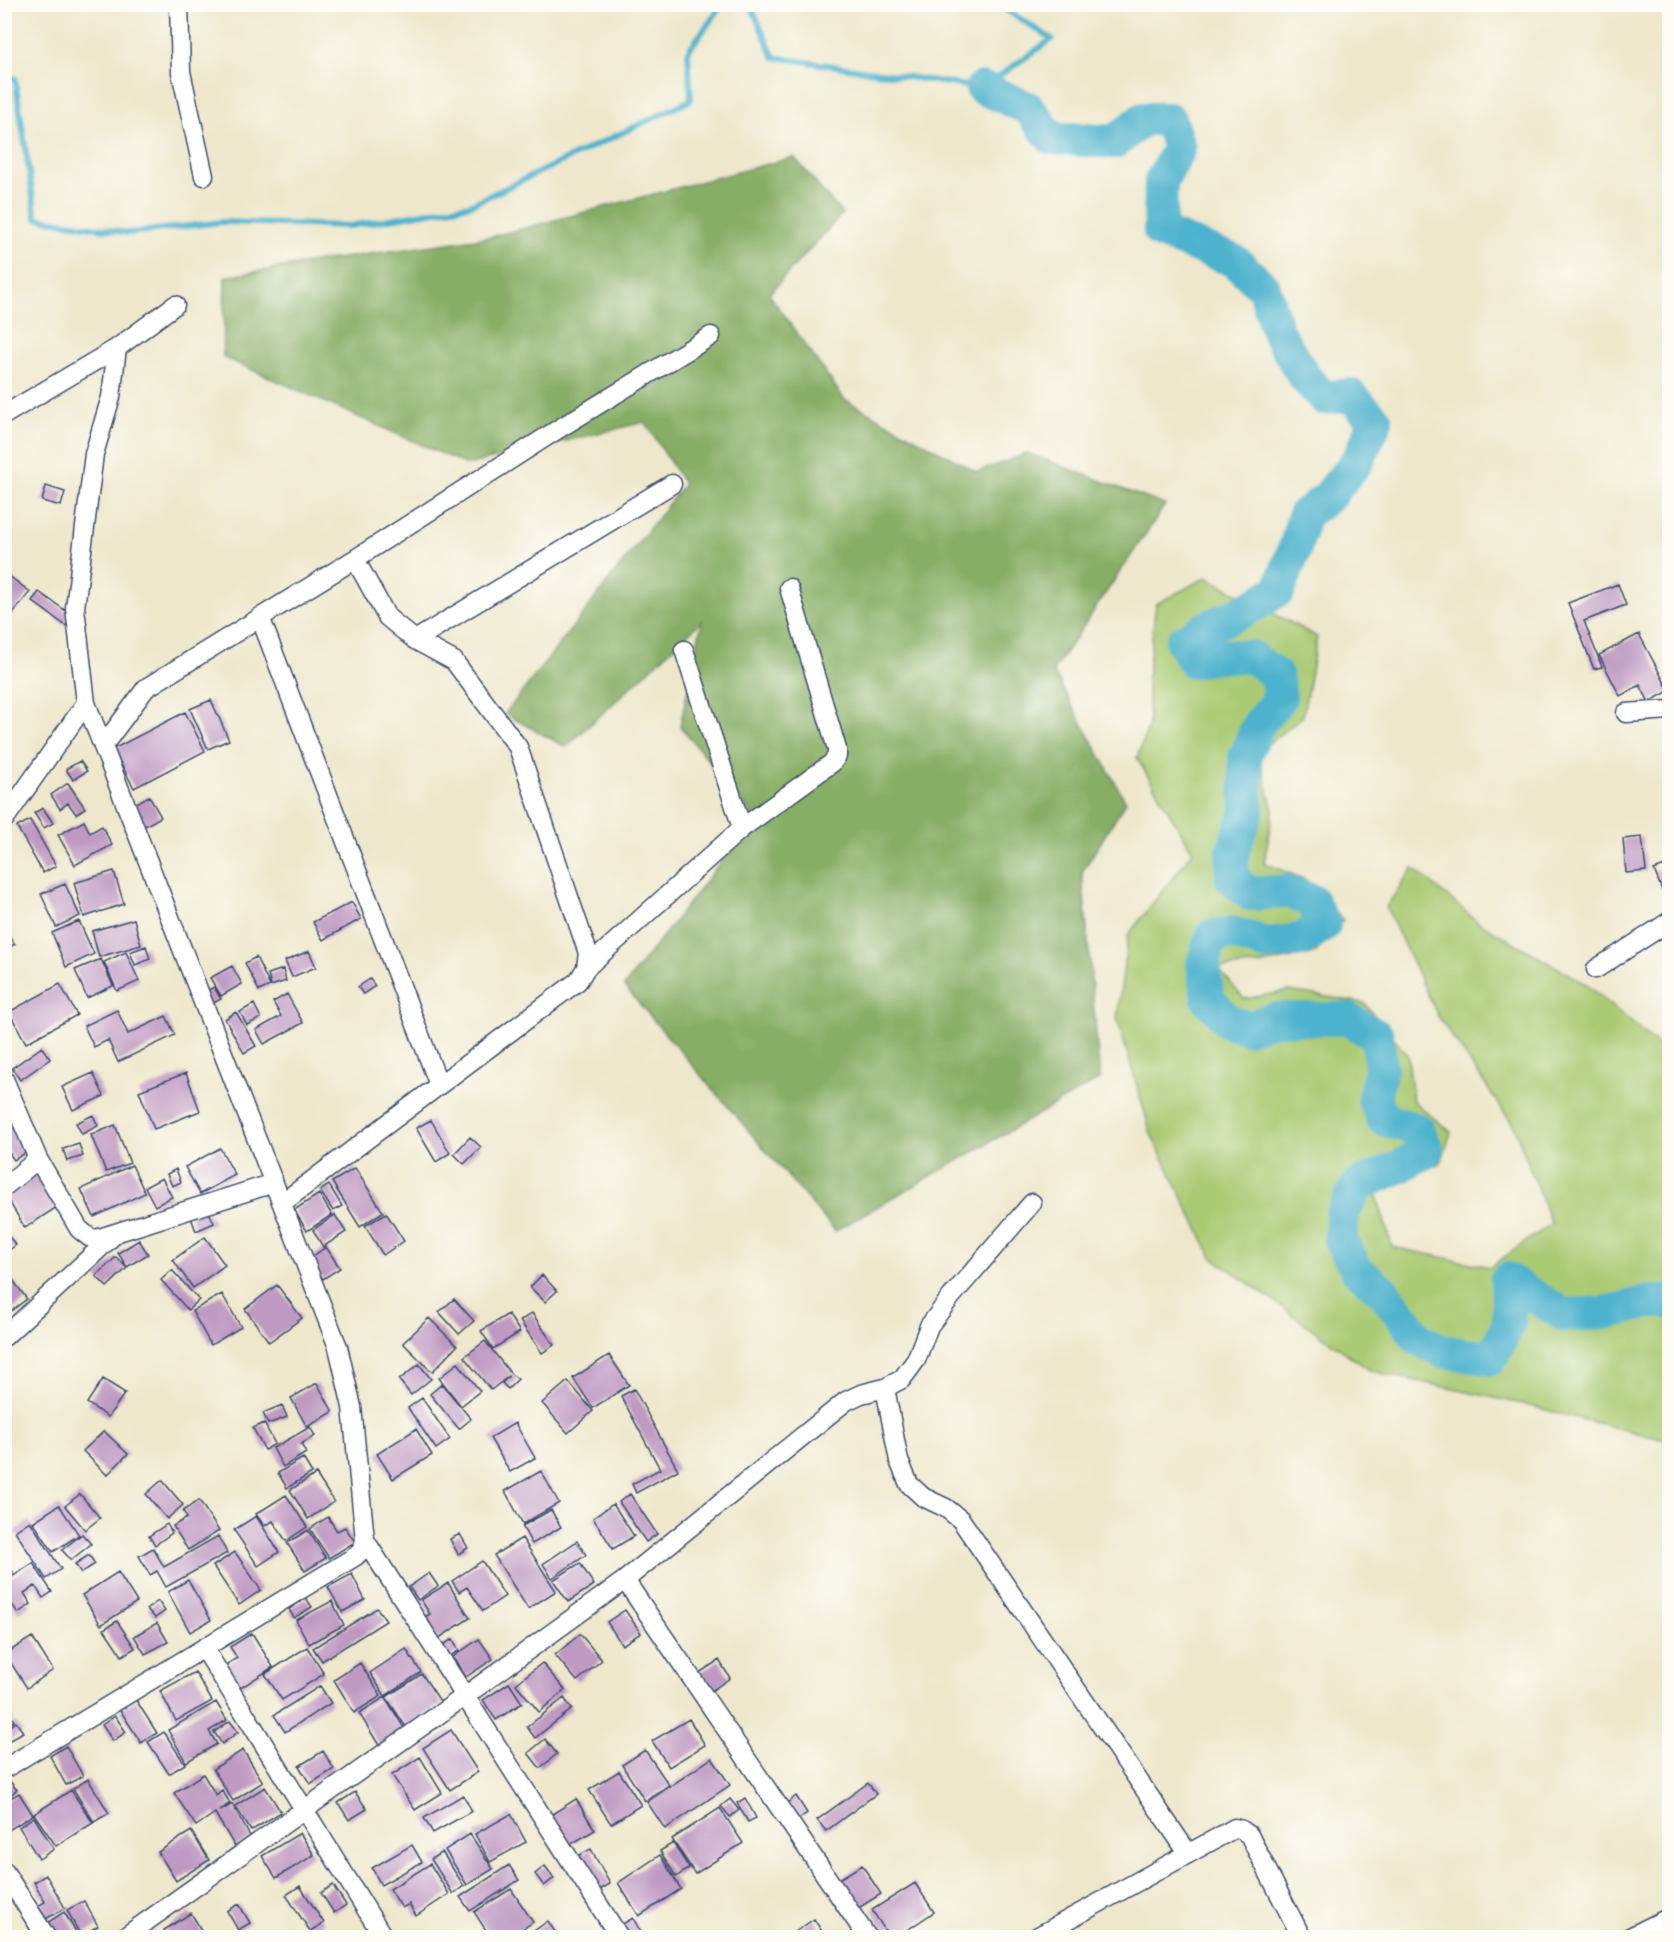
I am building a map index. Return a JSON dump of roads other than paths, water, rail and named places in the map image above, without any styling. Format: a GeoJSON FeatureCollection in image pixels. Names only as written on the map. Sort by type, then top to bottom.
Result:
{"type":"FeatureCollection","features":[{"type":"Feature","properties":{"kind":"street"},"geometry":{"type":"LineString","coordinates":[[179,4],[181,72],[204,177]]}},
{"type":"Feature","properties":{"kind":"street"},"geometry":{"type":"LineString","coordinates":[[4,415],[117,348],[175,305]]}},
{"type":"Feature","properties":{"kind":"street"},"geometry":{"type":"LineString","coordinates":[[103,746],[146,688],[711,336]]}},
{"type":"Feature","properties":{"kind":"street"},"geometry":{"type":"LineString","coordinates":[[4,1769],[356,1556],[362,1550],[365,1540],[352,1407],[339,1347],[86,703],[75,608],[94,454],[111,397],[117,348]]}},
{"type":"Feature","properties":{"kind":"street"},"geometry":{"type":"LineString","coordinates":[[415,640],[672,484]]}},
{"type":"Feature","properties":{"kind":"street"},"geometry":{"type":"LineString","coordinates":[[355,559],[387,617],[415,640],[454,661],[518,747],[588,953],[586,968]]}},
{"type":"Feature","properties":{"kind":"street"},"geometry":{"type":"LineString","coordinates":[[282,1203],[578,981],[586,968],[742,828],[832,763],[837,756],[837,748],[789,588]]}},
{"type":"Feature","properties":{"kind":"street"},"geometry":{"type":"LineString","coordinates":[[260,617],[440,1085]]}},
{"type":"Feature","properties":{"kind":"street"},"geometry":{"type":"LineString","coordinates":[[684,650],[742,828]]}},
{"type":"Feature","properties":{"kind":"street"},"geometry":{"type":"LineString","coordinates":[[4,820],[86,703]]}},
{"type":"Feature","properties":{"kind":"street"},"geometry":{"type":"LineString","coordinates":[[1626,713],[1670,710]]}},
{"type":"Feature","properties":{"kind":"street"},"geometry":{"type":"LineString","coordinates":[[1596,969],[1670,921]]}},
{"type":"Feature","properties":{"kind":"street"},"geometry":{"type":"LineString","coordinates":[[4,1079],[38,1159],[79,1230],[89,1237],[96,1239],[274,1183]]}},
{"type":"Feature","properties":{"kind":"street"},"geometry":{"type":"LineString","coordinates":[[4,1187],[38,1159]]}},
{"type":"Feature","properties":{"kind":"street"},"geometry":{"type":"LineString","coordinates":[[123,1938],[626,1580],[846,1401],[861,1394],[885,1388],[902,1379],[916,1360],[929,1326],[1032,1203]]}},
{"type":"Feature","properties":{"kind":"street"},"geometry":{"type":"LineString","coordinates":[[4,1337],[117,1232]]}},
{"type":"Feature","properties":{"kind":"street"},"geometry":{"type":"LineString","coordinates":[[885,1388],[899,1461],[909,1484],[923,1497],[946,1508],[961,1520],[1188,1853]]}},
{"type":"Feature","properties":{"kind":"street"},"geometry":{"type":"LineString","coordinates":[[365,1540],[620,1938]]}},
{"type":"Feature","properties":{"kind":"street"},"geometry":{"type":"LineString","coordinates":[[626,1580],[868,1938]]}},
{"type":"Feature","properties":{"kind":"street"},"geometry":{"type":"LineString","coordinates":[[204,1648],[384,1938]]}},
{"type":"Feature","properties":{"kind":"street"},"geometry":{"type":"LineString","coordinates":[[1035,1938],[1235,1828],[1249,1835],[1302,1938]]}},
{"type":"Feature","properties":{"kind":"street"},"geometry":{"type":"LineString","coordinates":[[4,1871],[47,1938]]}},
{"type":"Feature","properties":{"kind":"street"},"geometry":{"type":"LineString","coordinates":[[1628,1938],[1670,1917]]}},
{"type":"Feature","properties":{"kind":"waterway"},"geometry":{"type":"LineString","coordinates":[[4,81],[15,78],[36,218],[129,233],[222,222],[350,226],[470,205],[691,100],[688,51],[723,4]]}},
{"type":"Feature","properties":{"kind":"waterway"},"geometry":{"type":"LineString","coordinates":[[750,4],[774,57],[982,88],[1052,39],[997,4]]}},
{"type":"Feature","properties":{"kind":"waterway"},"geometry":{"type":"LineString","coordinates":[[982,88],[1028,108],[1052,138],[1115,142],[1143,119],[1169,119],[1179,148],[1161,181],[1160,232],[1235,261],[1264,288],[1277,331],[1305,378],[1324,398],[1350,395],[1376,421],[1358,460],[1328,497],[1304,515],[1296,545],[1279,590],[1246,610],[1182,642],[1193,661],[1222,656],[1252,657],[1276,675],[1280,698],[1259,723],[1245,757],[1247,813],[1233,850],[1232,879],[1250,894],[1287,891],[1312,901],[1324,925],[1300,940],[1267,944],[1232,933],[1212,936],[1203,964],[1208,999],[1228,1021],[1248,1028],[1274,1019],[1348,1019],[1377,1036],[1381,1069],[1374,1099],[1383,1119],[1418,1130],[1427,1150],[1401,1166],[1358,1185],[1343,1213],[1340,1240],[1358,1271],[1383,1291],[1419,1339],[1442,1351],[1491,1359],[1509,1323],[1507,1279],[1564,1315],[1605,1313],[1649,1302],[1670,1302]]}}]}
